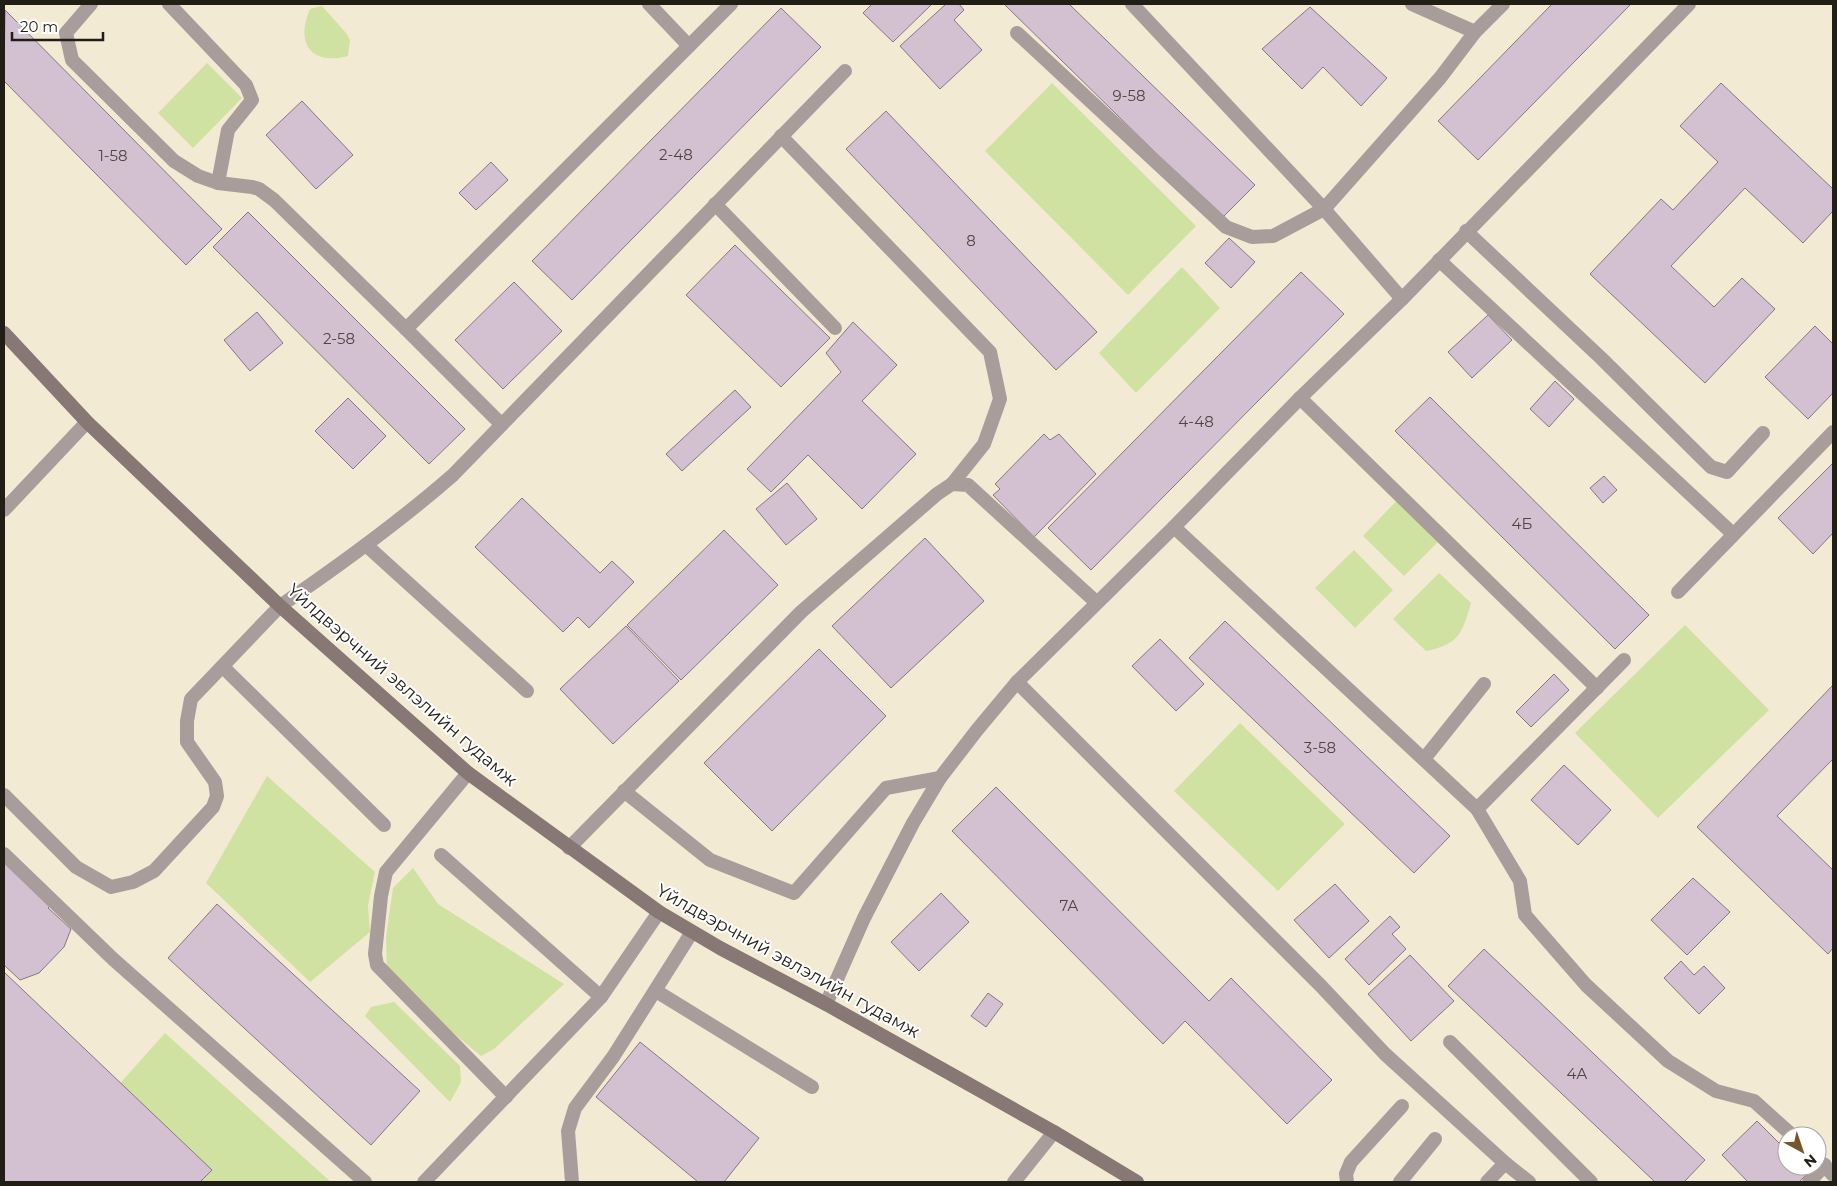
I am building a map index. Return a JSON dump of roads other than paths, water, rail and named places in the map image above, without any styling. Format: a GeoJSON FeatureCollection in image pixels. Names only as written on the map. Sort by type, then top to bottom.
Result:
{"type":"FeatureCollection","features":[{"type":"Feature","properties":{"kind":"main road","name":"Үйлдвэрчний эвлэлийн гудамж"},"geometry":{"type":"LineString","coordinates":[[4,332],[86,422],[280,606],[468,773],[659,912],[1054,1132],[1137,1182]]}},
{"type":"Feature","properties":{"kind":"street"},"geometry":{"type":"LineString","coordinates":[[91,4],[66,33],[72,60],[174,161],[198,176],[218,182],[252,187],[270,196],[501,424]]}},
{"type":"Feature","properties":{"kind":"street"},"geometry":{"type":"LineString","coordinates":[[168,4],[246,85],[252,100],[228,130],[218,182]]}},
{"type":"Feature","properties":{"kind":"street"},"geometry":{"type":"LineString","coordinates":[[649,4],[689,46]]}},
{"type":"Feature","properties":{"kind":"street"},"geometry":{"type":"LineString","coordinates":[[406,329],[731,4]]}},
{"type":"Feature","properties":{"kind":"street"},"geometry":{"type":"LineString","coordinates":[[1132,4],[1324,209],[1402,299]]}},
{"type":"Feature","properties":{"kind":"street"},"geometry":{"type":"LineString","coordinates":[[1412,4],[1475,32]]}},
{"type":"Feature","properties":{"kind":"street"},"geometry":{"type":"LineString","coordinates":[[1017,34],[1226,227],[1252,237],[1274,236],[1324,209],[1440,78],[1475,32],[1503,4]]}},
{"type":"Feature","properties":{"kind":"street"},"geometry":{"type":"LineString","coordinates":[[826,1004],[888,869],[912,823],[940,778],[976,730],[1018,682],[1096,602],[1174,527],[1300,398],[1402,299],[1466,231],[1689,4]]}},
{"type":"Feature","properties":{"kind":"street"},"geometry":{"type":"LineString","coordinates":[[4,795],[76,867],[94,878],[112,887],[133,882],[154,871],[213,807],[217,796],[215,782],[187,742],[187,721],[191,699],[280,606],[366,545],[420,504],[453,475],[844,71]]}},
{"type":"Feature","properties":{"kind":"street"},"geometry":{"type":"LineString","coordinates":[[569,848],[802,612],[937,494],[952,484],[984,444],[1000,399],[990,352],[781,136]]}},
{"type":"Feature","properties":{"kind":"street"},"geometry":{"type":"LineString","coordinates":[[715,204],[835,328]]}},
{"type":"Feature","properties":{"kind":"street"},"geometry":{"type":"LineString","coordinates":[[1466,231],[1601,358],[1711,467],[1726,472],[1763,433]]}},
{"type":"Feature","properties":{"kind":"street"},"geometry":{"type":"LineString","coordinates":[[1439,260],[1733,534]]}},
{"type":"Feature","properties":{"kind":"street"},"geometry":{"type":"LineString","coordinates":[[1300,398],[1596,688]]}},
{"type":"Feature","properties":{"kind":"street"},"geometry":{"type":"LineString","coordinates":[[4,510],[86,422]]}},
{"type":"Feature","properties":{"kind":"street"},"geometry":{"type":"LineString","coordinates":[[1678,592],[1833,432]]}},
{"type":"Feature","properties":{"kind":"street"},"geometry":{"type":"LineString","coordinates":[[952,484],[968,485],[1096,602]]}},
{"type":"Feature","properties":{"kind":"street"},"geometry":{"type":"LineString","coordinates":[[1174,527],[1477,809],[1520,882],[1525,914],[1586,985],[1668,1061],[1716,1091],[1754,1101],[1782,1126]]}},
{"type":"Feature","properties":{"kind":"street"},"geometry":{"type":"LineString","coordinates":[[366,545],[527,691]]}},
{"type":"Feature","properties":{"kind":"street"},"geometry":{"type":"LineString","coordinates":[[1477,809],[1624,660]]}},
{"type":"Feature","properties":{"kind":"street"},"geometry":{"type":"LineString","coordinates":[[223,667],[384,825]]}},
{"type":"Feature","properties":{"kind":"street"},"geometry":{"type":"LineString","coordinates":[[1018,682],[1322,986],[1385,1054],[1505,1163],[1529,1182]]}},
{"type":"Feature","properties":{"kind":"street"},"geometry":{"type":"LineString","coordinates":[[1424,759],[1484,684]]}},
{"type":"Feature","properties":{"kind":"street"},"geometry":{"type":"LineString","coordinates":[[468,773],[386,872],[375,954],[377,965],[506,1097]]}},
{"type":"Feature","properties":{"kind":"street"},"geometry":{"type":"LineString","coordinates":[[624,791],[710,860],[794,892],[886,788],[940,778]]}},
{"type":"Feature","properties":{"kind":"street"},"geometry":{"type":"LineString","coordinates":[[4,854],[113,959],[365,1182]]}},
{"type":"Feature","properties":{"kind":"street"},"geometry":{"type":"LineString","coordinates":[[441,855],[601,997]]}},
{"type":"Feature","properties":{"kind":"street"},"geometry":{"type":"LineString","coordinates":[[424,1182],[601,997],[659,912]]}},
{"type":"Feature","properties":{"kind":"street"},"geometry":{"type":"LineString","coordinates":[[572,1182],[568,1131],[574,1108],[613,1057],[692,932]]}},
{"type":"Feature","properties":{"kind":"street"},"geometry":{"type":"LineString","coordinates":[[656,991],[812,1087]]}},
{"type":"Feature","properties":{"kind":"street"},"geometry":{"type":"LineString","coordinates":[[1450,1042],[1591,1182]]}},
{"type":"Feature","properties":{"kind":"street"},"geometry":{"type":"LineString","coordinates":[[1347,1182],[1346,1174],[1351,1162],[1402,1106]]}},
{"type":"Feature","properties":{"kind":"street"},"geometry":{"type":"LineString","coordinates":[[1014,1182],[1054,1132]]}},
{"type":"Feature","properties":{"kind":"street"},"geometry":{"type":"LineString","coordinates":[[1400,1182],[1436,1139]]}},
{"type":"Feature","properties":{"kind":"street"},"geometry":{"type":"LineString","coordinates":[[1487,1182],[1505,1163]]}}]}
